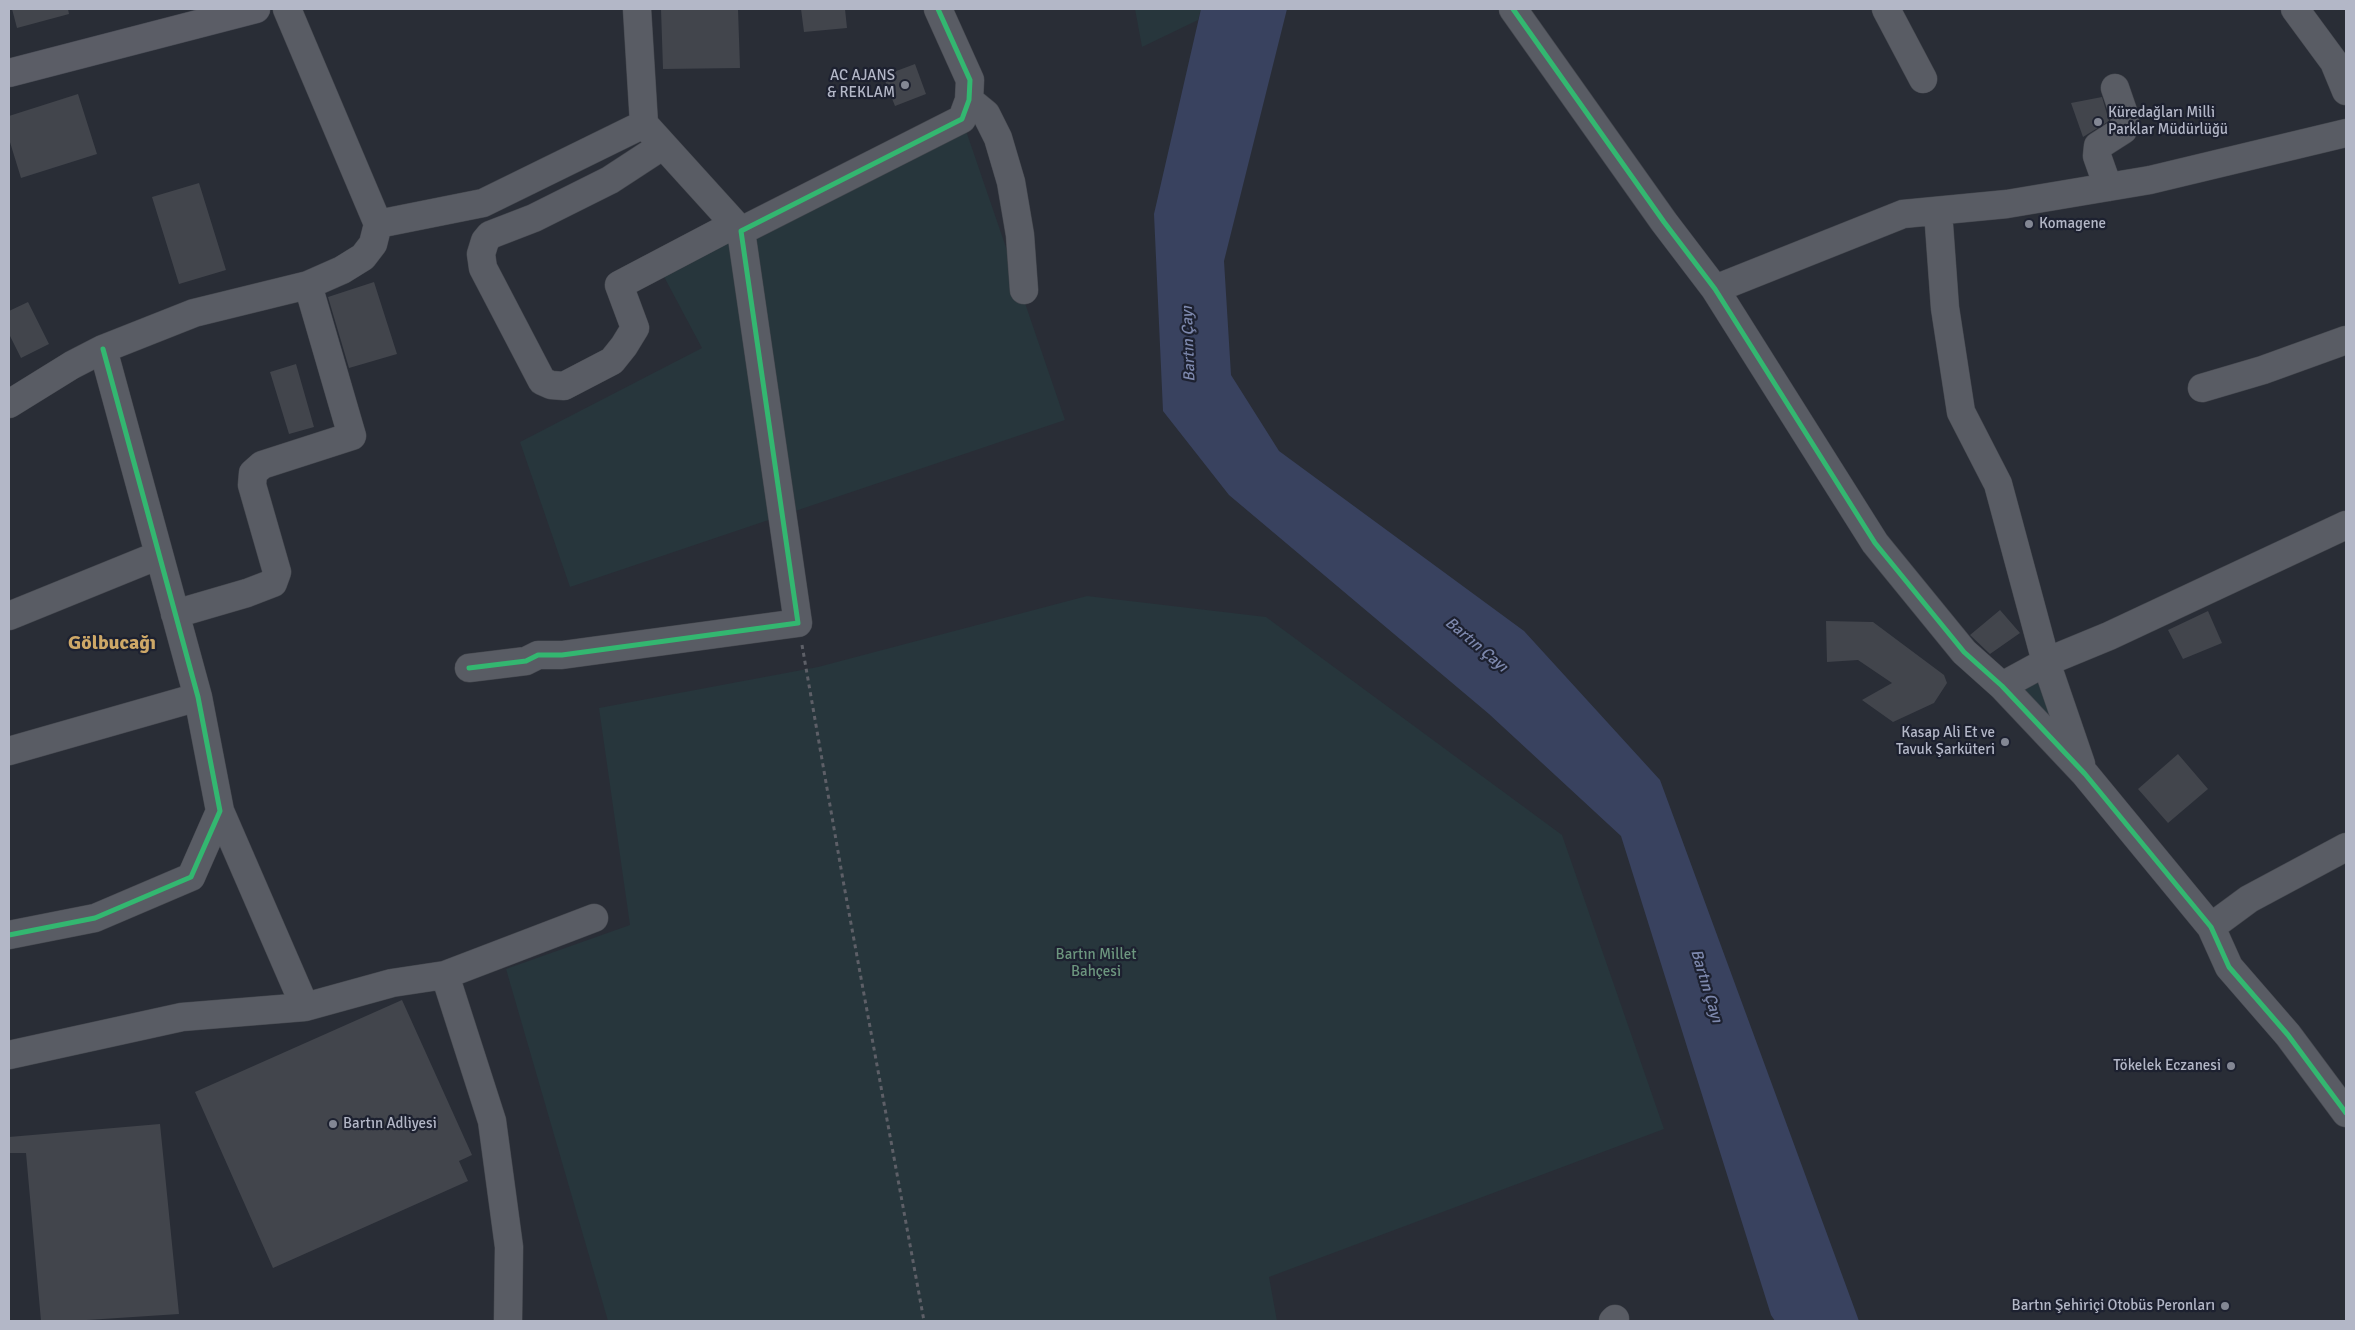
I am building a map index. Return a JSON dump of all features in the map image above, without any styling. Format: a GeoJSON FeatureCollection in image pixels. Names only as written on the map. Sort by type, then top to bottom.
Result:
{"type":"FeatureCollection","features":[{"type":"Feature","properties":{"kind":"main road"},"geometry":{"type":"LineString","coordinates":[[9,73],[256,9]]}},
{"type":"Feature","properties":{"kind":"street"},"geometry":{"type":"LineString","coordinates":[[9,404],[72,365],[103,349],[194,313],[308,285],[342,270],[363,257],[373,244],[378,224],[287,9]]}},
{"type":"Feature","properties":{"kind":"street"},"geometry":{"type":"LineString","coordinates":[[469,668],[526,661],[538,655],[562,655],[798,623],[738,228],[644,124],[637,9]]}},
{"type":"Feature","properties":{"kind":"street"},"geometry":{"type":"LineString","coordinates":[[662,146],[610,180],[534,218],[490,235],[485,241],[481,254],[483,268],[542,381],[551,385],[564,386],[612,361],[624,346],[634,328],[619,285],[962,119],[969,100],[970,80],[938,9]]}},
{"type":"Feature","properties":{"kind":"street"},"geometry":{"type":"LineString","coordinates":[[1513,9],[1664,222],[1716,289],[1875,543],[1964,652],[2002,686],[2085,774],[2211,927],[2229,967],[2288,1035],[2344,1106]]}},
{"type":"Feature","properties":{"kind":"street"},"geometry":{"type":"LineString","coordinates":[[1886,9],[1923,79]]}},
{"type":"Feature","properties":{"kind":"street"},"geometry":{"type":"LineString","coordinates":[[2295,9],[2340,56],[2346,91]]}},
{"type":"Feature","properties":{"kind":"street"},"geometry":{"type":"LineString","coordinates":[[2108,187],[2097,156],[2098,146],[2122,130],[2125,117],[2115,88]]}},
{"type":"Feature","properties":{"kind":"street"},"geometry":{"type":"LineString","coordinates":[[969,100],[986,114],[998,138],[1010,182],[1020,235],[1024,290]]}},
{"type":"Feature","properties":{"kind":"street"},"geometry":{"type":"LineString","coordinates":[[378,224],[482,203],[644,124]]}},
{"type":"Feature","properties":{"kind":"street"},"geometry":{"type":"LineString","coordinates":[[1716,289],[1903,214],[2007,204],[2150,180],[2346,132]]}},
{"type":"Feature","properties":{"kind":"street"},"geometry":{"type":"LineString","coordinates":[[1938,211],[1945,308],[1961,412],[1998,484],[2046,662],[2085,774]]}},
{"type":"Feature","properties":{"kind":"street"},"geometry":{"type":"LineString","coordinates":[[175,614],[247,593],[273,583],[277,572],[252,485],[253,473],[262,465],[352,436],[308,285]]}},
{"type":"Feature","properties":{"kind":"street"},"geometry":{"type":"LineString","coordinates":[[2202,388],[2263,370],[2346,340]]}},
{"type":"Feature","properties":{"kind":"street"},"geometry":{"type":"LineString","coordinates":[[103,349],[198,697],[220,811],[305,1006]]}},
{"type":"Feature","properties":{"kind":"street"},"geometry":{"type":"LineString","coordinates":[[2002,686],[2046,662],[2109,636],[2346,525]]}},
{"type":"Feature","properties":{"kind":"street"},"geometry":{"type":"LineString","coordinates":[[9,616],[159,555]]}},
{"type":"Feature","properties":{"kind":"street"},"geometry":{"type":"LineString","coordinates":[[9,751],[198,697]]}},
{"type":"Feature","properties":{"kind":"street"},"geometry":{"type":"LineString","coordinates":[[9,935],[95,918],[191,877],[220,811]]}},
{"type":"Feature","properties":{"kind":"street"},"geometry":{"type":"LineString","coordinates":[[2211,927],[2249,899],[2346,847]]}},
{"type":"Feature","properties":{"kind":"street"},"geometry":{"type":"LineString","coordinates":[[9,1055],[182,1017],[305,1006],[392,982],[446,976],[594,918]]}},
{"type":"Feature","properties":{"kind":"street"},"geometry":{"type":"LineString","coordinates":[[446,976],[492,1120],[509,1246],[508,1321]]}},
{"type":"Feature","properties":{"kind":"path"},"geometry":{"type":"LineString","coordinates":[[798,623],[924,1321]]}},
{"type":"Feature","properties":{"kind":"green space"},"geometry":{"type":"Polygon","coordinates":[[[1135,9],[1201,9],[1198,20],[1142,47],[1135,9]]]}},
{"type":"Feature","properties":{"kind":"green space"},"geometry":{"type":"Polygon","coordinates":[[[962,119],[1065,420],[570,587],[520,442],[702,348],[661,271],[962,119]]]}},
{"type":"Feature","properties":{"kind":"green space","name":"Bartın Millet Bahçesi"},"geometry":{"type":"Polygon","coordinates":[[[1087,596],[1266,617],[1562,835],[1664,1129],[1269,1277],[1277,1321],[608,1321],[506,969],[630,925],[599,708],[818,667],[1087,596]]]}},
{"type":"Feature","properties":{"kind":"green space"},"geometry":{"type":"Polygon","coordinates":[[[2042,671],[2069,746],[2013,689],[2042,671]]]}},
{"type":"Feature","properties":{"kind":"water","name":"Bartın Çayı"},"geometry":{"type":"Polygon","coordinates":[[[1201,9],[1287,9],[1224,261],[1231,375],[1279,451],[1524,631],[1660,780],[1859,1321],[1775,1321],[1771,1315],[1621,836],[1489,714],[1229,495],[1163,411],[1154,214],[1201,9]]]}},
{"type":"Feature","properties":{"kind":"building"},"geometry":{"type":"Polygon","coordinates":[[[12,9],[68,9],[69,14],[17,28],[12,9]]]}},
{"type":"Feature","properties":{"kind":"building"},"geometry":{"type":"Polygon","coordinates":[[[661,9],[738,9],[740,68],[663,69],[661,9]]]}},
{"type":"Feature","properties":{"kind":"building"},"geometry":{"type":"Polygon","coordinates":[[[801,9],[845,9],[847,28],[804,32],[801,9]]]}},
{"type":"Feature","properties":{"kind":"building","name":"AC AJANS & REKLAM"},"geometry":{"type":"Polygon","coordinates":[[[915,64],[926,94],[895,106],[883,76],[915,64]]]}},
{"type":"Feature","properties":{"kind":"building"},"geometry":{"type":"Polygon","coordinates":[[[78,94],[97,154],[21,178],[9,139],[9,116],[78,94]]]}},
{"type":"Feature","properties":{"kind":"building","name":"Küredağları Milli Parklar Müdürlüğü"},"geometry":{"type":"Polygon","coordinates":[[[2102,97],[2109,121],[2083,137],[2071,103],[2102,97]]]}},
{"type":"Feature","properties":{"kind":"building"},"geometry":{"type":"Polygon","coordinates":[[[199,183],[226,270],[179,284],[152,197],[199,183]]]}},
{"type":"Feature","properties":{"kind":"building"},"geometry":{"type":"Polygon","coordinates":[[[374,282],[397,354],[349,368],[328,297],[374,282]]]}},
{"type":"Feature","properties":{"kind":"building"},"geometry":{"type":"Polygon","coordinates":[[[28,302],[49,344],[21,358],[9,334],[9,311],[28,302]]]}},
{"type":"Feature","properties":{"kind":"building"},"geometry":{"type":"Polygon","coordinates":[[[296,364],[314,427],[289,434],[270,372],[296,364]]]}},
{"type":"Feature","properties":{"kind":"building"},"geometry":{"type":"Polygon","coordinates":[[[2000,610],[2020,633],[1990,654],[1970,635],[2000,610]]]}},
{"type":"Feature","properties":{"kind":"building"},"geometry":{"type":"Polygon","coordinates":[[[2208,611],[2222,643],[2183,659],[2168,630],[2208,611]]]}},
{"type":"Feature","properties":{"kind":"building"},"geometry":{"type":"Polygon","coordinates":[[[1826,621],[1873,622],[1944,675],[1947,683],[1934,703],[1893,722],[1862,700],[1892,683],[1858,660],[1827,662],[1826,621]]]}},
{"type":"Feature","properties":{"kind":"building"},"geometry":{"type":"Polygon","coordinates":[[[2178,754],[2208,789],[2168,823],[2138,789],[2178,754]]]}},
{"type":"Feature","properties":{"kind":"building","name":"Bartın Adliyesi"},"geometry":{"type":"Polygon","coordinates":[[[402,1000],[472,1155],[459,1161],[468,1181],[273,1268],[195,1092],[402,1000]]]}},
{"type":"Feature","properties":{"kind":"building"},"geometry":{"type":"Polygon","coordinates":[[[160,1124],[179,1314],[72,1321],[41,1321],[26,1153],[9,1153],[9,1137],[160,1124]]]}},
{"type":"Feature","properties":{"kind":"cycle path"},"geometry":{"type":"LineString","coordinates":[[469,668],[526,661],[538,655],[562,655],[798,623],[741,231],[962,119],[969,100],[970,80],[938,9]]}},
{"type":"Feature","properties":{"kind":"cycle path"},"geometry":{"type":"LineString","coordinates":[[1513,9],[1664,222],[1715,289],[1875,543],[1964,652],[2002,686],[2085,774],[2211,927],[2229,967],[2288,1035],[2346,1113]]}},
{"type":"Feature","properties":{"kind":"cycle path"},"geometry":{"type":"LineString","coordinates":[[9,935],[95,918],[191,877],[220,811],[198,697],[103,349]]}},
{"type":"Feature","properties":{"kind":"place","name":"AC AJANS & REKLAM"},"geometry":{"type":"Point","coordinates":[905,85]}},
{"type":"Feature","properties":{"kind":"place","name":"Küredağları Milli Parklar Müdürlüğü"},"geometry":{"type":"Point","coordinates":[2098,122]}},
{"type":"Feature","properties":{"kind":"place","name":"Komagene"},"geometry":{"type":"Point","coordinates":[2029,224]}},
{"type":"Feature","properties":{"kind":"place","name":"Kasap Ali Et ve Tavuk Şarküteri"},"geometry":{"type":"Point","coordinates":[2005,742]}},
{"type":"Feature","properties":{"kind":"place","name":"Tökelek Eczanesi"},"geometry":{"type":"Point","coordinates":[2231,1066]}},
{"type":"Feature","properties":{"kind":"place","name":"Bartın Adliyesi"},"geometry":{"type":"Point","coordinates":[333,1124]}},
{"type":"Feature","properties":{"kind":"place","name":"Bartın Şehiriçi Otobüs Peronları"},"geometry":{"type":"Point","coordinates":[2225,1306]}},
{"type":"Feature","properties":{"kind":"district","name":"Gölbucağı"},"geometry":{"type":"Point","coordinates":[112,644]}}]}
